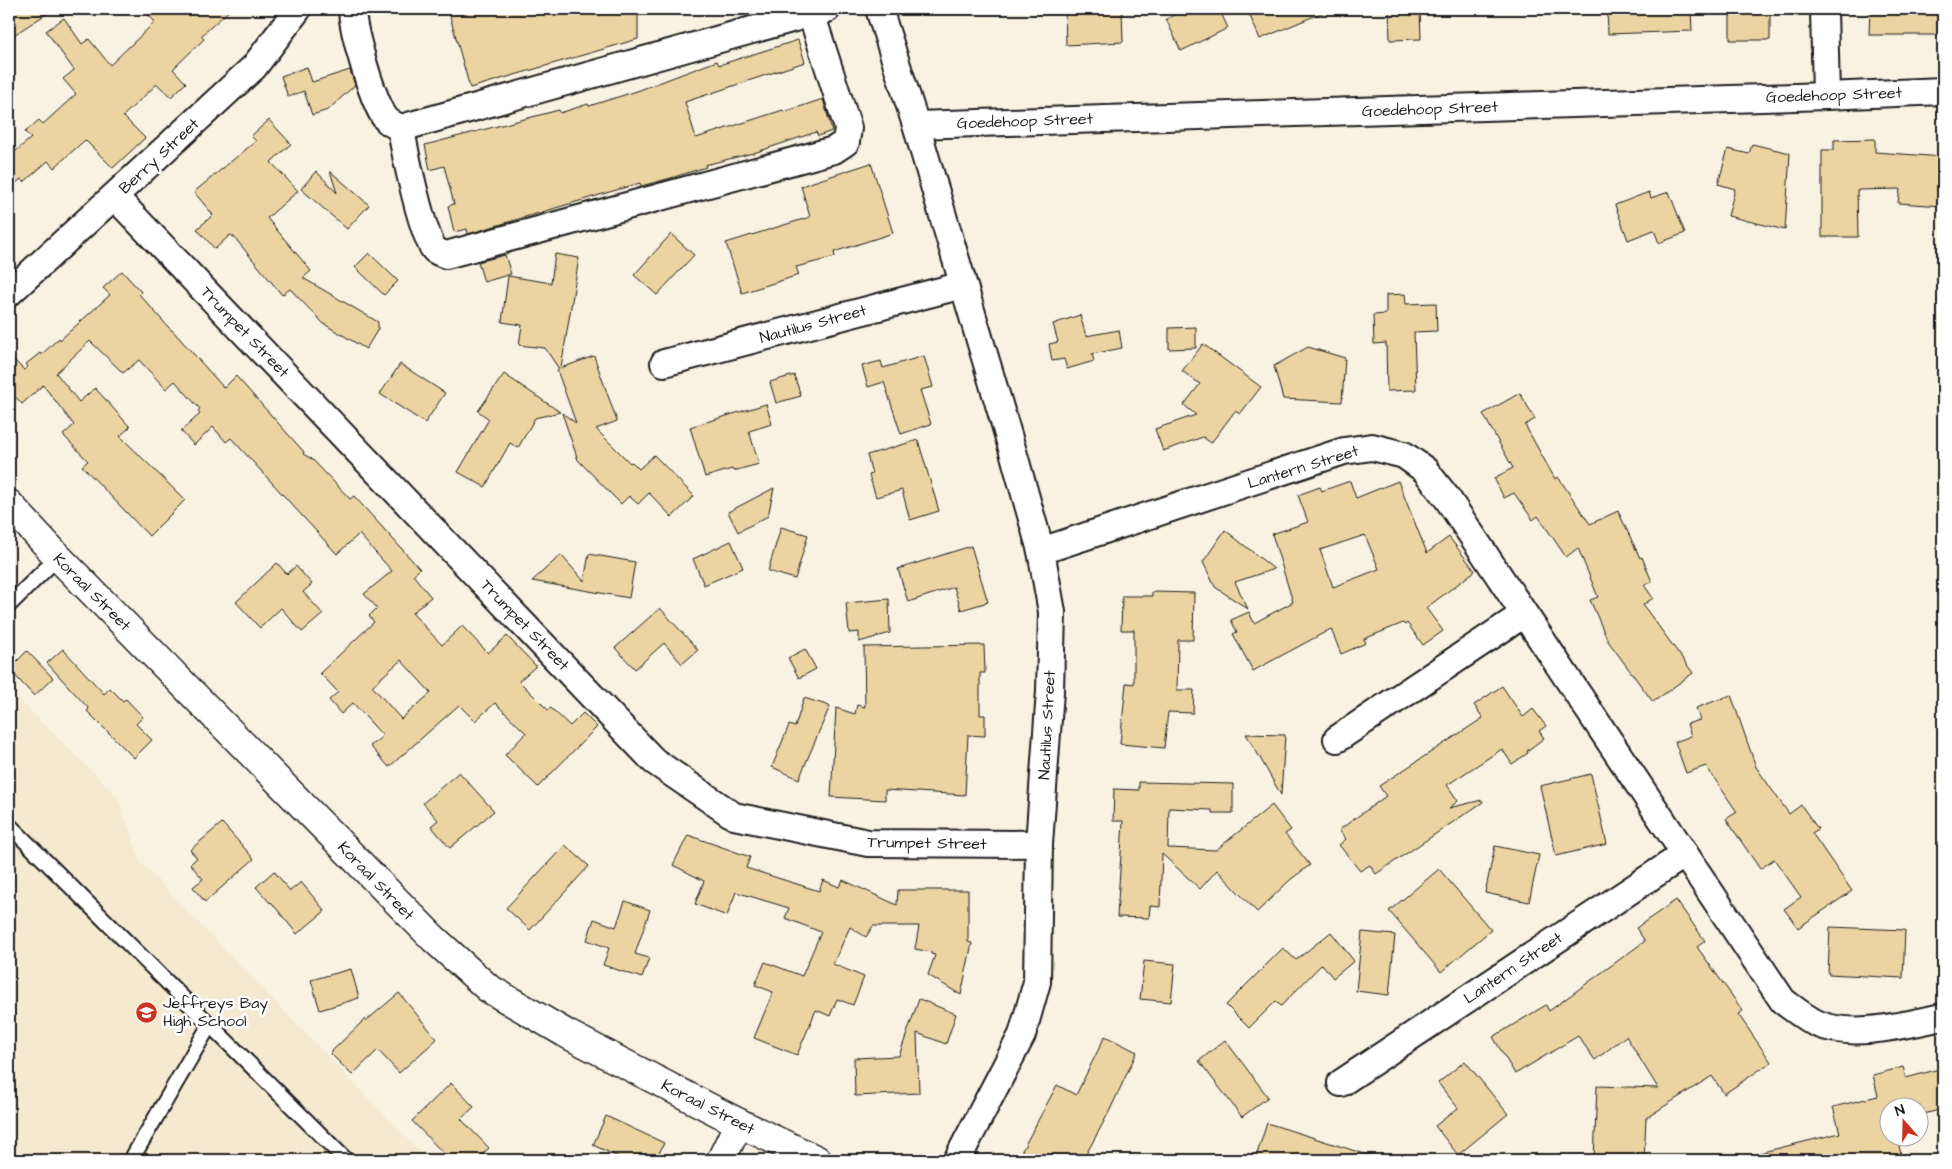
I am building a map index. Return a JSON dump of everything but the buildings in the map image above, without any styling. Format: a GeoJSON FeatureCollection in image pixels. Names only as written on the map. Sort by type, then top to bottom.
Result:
{"type":"FeatureCollection","features":[{"type":"Feature","properties":{"kind":"street","name":"Berry Street"},"geometry":{"type":"LineString","coordinates":[[9,293],[254,67],[298,9]]}},
{"type":"Feature","properties":{"kind":"street"},"geometry":{"type":"LineString","coordinates":[[352,9],[365,68],[378,106],[387,120],[401,128],[819,11],[848,128],[846,142],[834,150],[446,255],[435,250],[428,239],[410,172],[401,128]]}},
{"type":"Feature","properties":{"kind":"street","name":"Nautilus Street"},"geometry":{"type":"LineString","coordinates":[[879,9],[916,124],[1041,551],[1052,612],[1050,691],[1039,844],[1037,982],[1022,1035],[957,1160]]}},
{"type":"Feature","properties":{"kind":"street"},"geometry":{"type":"LineString","coordinates":[[1824,9],[1826,96]]}},
{"type":"Feature","properties":{"kind":"street","name":"Goedehoop Street"},"geometry":{"type":"LineString","coordinates":[[916,124],[1943,91]]}},
{"type":"Feature","properties":{"kind":"street","name":"Trumpet Street"},"geometry":{"type":"LineString","coordinates":[[115,197],[654,761],[734,816],[868,843],[1039,844]]}},
{"type":"Feature","properties":{"kind":"street","name":"Nautilus Street"},"geometry":{"type":"LineString","coordinates":[[664,363],[963,285]]}},
{"type":"Feature","properties":{"kind":"street","name":"Lantern Street"},"geometry":{"type":"LineString","coordinates":[[1041,551],[1344,451],[1372,447],[1404,455],[1425,470],[1446,498],[1783,1001],[1818,1024],[1844,1031],[1893,1026],[1943,1016]]}},
{"type":"Feature","properties":{"kind":"street","name":"Koraal Street"},"geometry":{"type":"LineString","coordinates":[[9,504],[58,557],[434,939],[488,988],[567,1034],[739,1124],[817,1160]]}},
{"type":"Feature","properties":{"kind":"street"},"geometry":{"type":"LineString","coordinates":[[1337,739],[1524,614]]}},
{"type":"Feature","properties":{"kind":"street","name":"Lantern Street"},"geometry":{"type":"LineString","coordinates":[[1341,1083],[1685,854]]}},
{"type":"Feature","properties":{"kind":"street"},"geometry":{"type":"LineString","coordinates":[[721,1160],[739,1124]]}},
{"type":"Feature","properties":{"kind":"lane"},"geometry":{"type":"LineString","coordinates":[[9,605],[58,557]]}},
{"type":"Feature","properties":{"kind":"lane"},"geometry":{"type":"LineString","coordinates":[[9,826],[346,1160]]}},
{"type":"Feature","properties":{"kind":"lane"},"geometry":{"type":"LineString","coordinates":[[132,1160],[209,1026]]}},
{"type":"Feature","properties":{"kind":"shaded area","name":"Jeffreys Bay High School"},"geometry":{"type":"Polygon","coordinates":[[[9,690],[118,797],[141,863],[428,1160],[9,1160],[9,690]]]}},
{"type":"Feature","properties":{"kind":"place","name":"Jeffreys Bay High School"},"geometry":{"type":"Point","coordinates":[147,1012]}}]}
